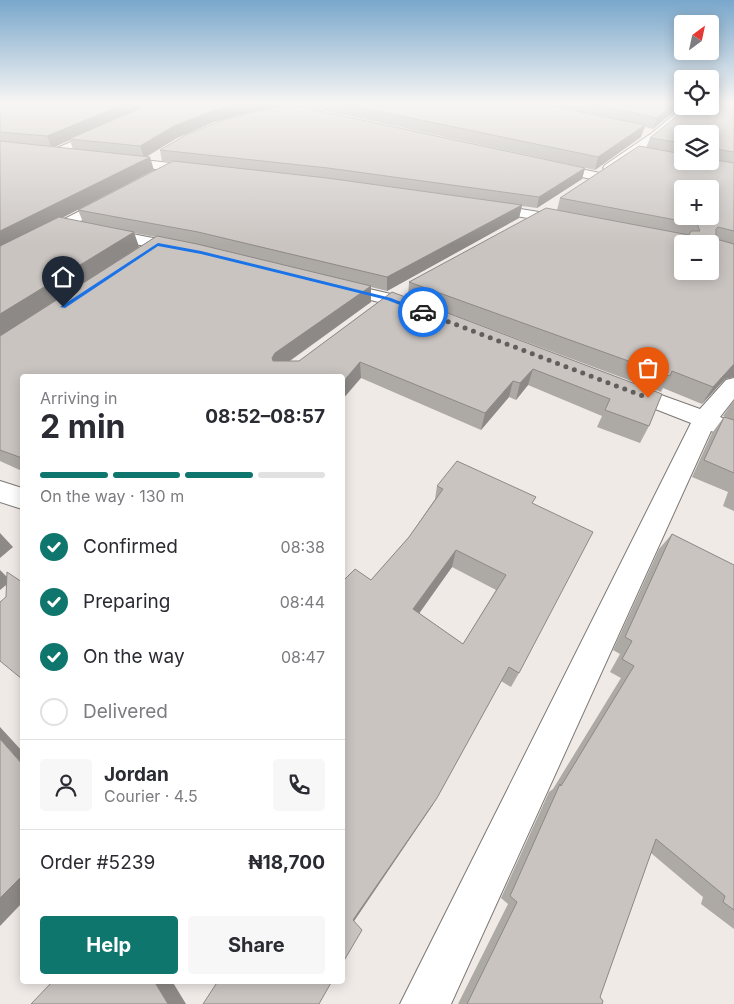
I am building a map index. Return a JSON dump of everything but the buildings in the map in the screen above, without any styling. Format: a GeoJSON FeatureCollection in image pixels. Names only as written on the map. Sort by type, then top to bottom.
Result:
{"type":"FeatureCollection","features":[{"type":"Feature","properties":{"kind":"street"},"geometry":{"type":"LineString","coordinates":[[55,151],[50,153],[81,157]]}},
{"type":"Feature","properties":{"kind":"street"},"geometry":{"type":"LineString","coordinates":[[580,187],[635,151]]}},
{"type":"Feature","properties":{"kind":"street"},"geometry":{"type":"LineString","coordinates":[[632,153],[650,156]]}},
{"type":"Feature","properties":{"kind":"street"},"geometry":{"type":"LineString","coordinates":[[145,165],[158,156]]}},
{"type":"Feature","properties":{"kind":"street"},"geometry":{"type":"LineString","coordinates":[[100,159],[211,172]]}},
{"type":"Feature","properties":{"kind":"street"},"geometry":{"type":"LineString","coordinates":[[540,164],[596,176]]}},
{"type":"Feature","properties":{"kind":"street"},"geometry":{"type":"LineString","coordinates":[[148,180],[172,168]]}},
{"type":"Feature","properties":{"kind":"street"},"geometry":{"type":"LineString","coordinates":[[0,259],[8,248],[61,225],[123,193]]}},
{"type":"Feature","properties":{"kind":"street"},"geometry":{"type":"LineString","coordinates":[[515,229],[556,204]]}},
{"type":"Feature","properties":{"kind":"street"},"geometry":{"type":"LineString","coordinates":[[472,205],[540,215],[578,223]]}},
{"type":"Feature","properties":{"kind":"street"},"geometry":{"type":"LineString","coordinates":[[61,225],[201,252]]}},
{"type":"Feature","properties":{"kind":"street"},"geometry":{"type":"LineString","coordinates":[[141,255],[158,244]]}},
{"type":"Feature","properties":{"kind":"street"},"geometry":{"type":"LineString","coordinates":[[314,280],[389,299],[436,317]]}},
{"type":"Feature","properties":{"kind":"street"},"geometry":{"type":"LineString","coordinates":[[374,311],[389,299],[406,290]]}},
{"type":"Feature","properties":{"kind":"street"},"geometry":{"type":"LineString","coordinates":[[612,384],[719,425]]}},
{"type":"Feature","properties":{"kind":"street"},"geometry":{"type":"LineString","coordinates":[[425,1004],[719,425],[734,385]]}},
{"type":"Feature","properties":{"kind":"street"},"geometry":{"type":"LineString","coordinates":[[0,491],[20,498]]}},
{"type":"Feature","properties":{"kind":"way so far"},"geometry":{"type":"LineString","coordinates":[[423,312],[648,398]]}},
{"type":"Feature","properties":{"kind":"route"},"geometry":{"type":"LineString","coordinates":[[63,307],[158,244],[201,252],[389,299],[423,312]]}}]}
